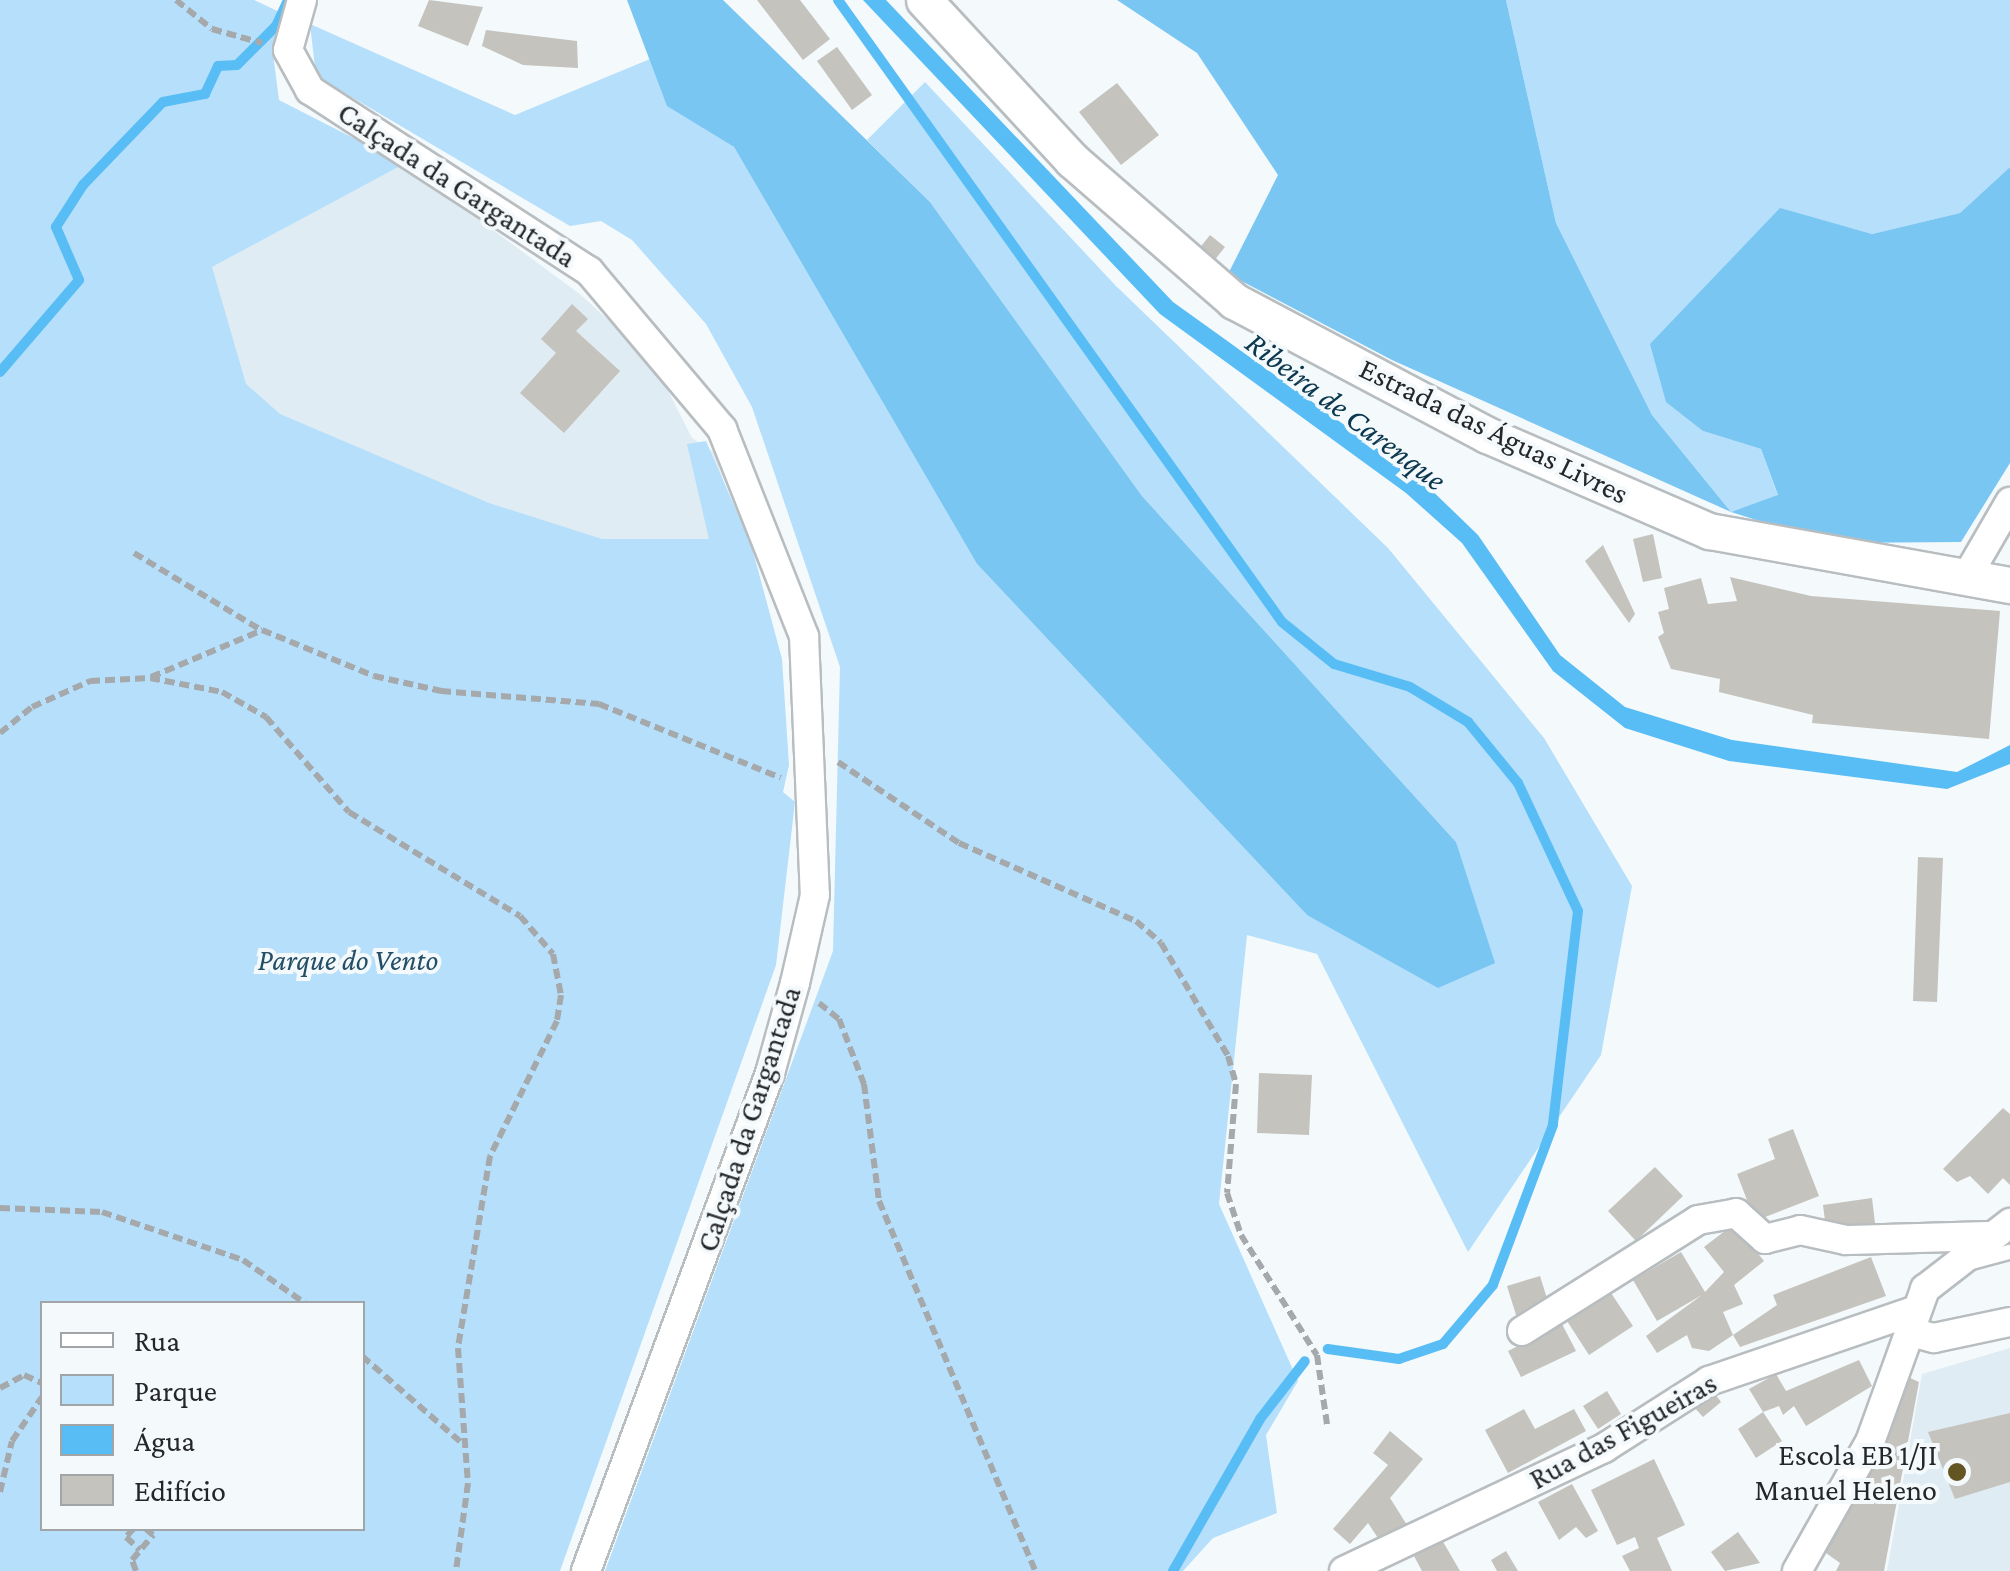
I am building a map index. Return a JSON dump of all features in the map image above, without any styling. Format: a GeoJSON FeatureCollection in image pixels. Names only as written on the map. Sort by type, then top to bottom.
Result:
{"type":"FeatureCollection","features":[{"type":"Feature","properties":{"kind":"street"},"geometry":{"type":"LineString","coordinates":[[288,50],[302,0]]}},
{"type":"Feature","properties":{"kind":"street","name":"Estrada das Águas Livres"},"geometry":{"type":"LineString","coordinates":[[924,0],[1072,160],[1234,301],[1487,434],[1709,531],[2010,585]]}},
{"type":"Feature","properties":{"kind":"street","name":"Calçada da Gargantada"},"geometry":{"type":"LineString","coordinates":[[288,50],[310,90],[589,271],[722,429],[804,636],[815,896],[796,983],[660,1377],[586,1571]]}},
{"type":"Feature","properties":{"kind":"street"},"geometry":{"type":"LineString","coordinates":[[1966,578],[2010,502]]}},
{"type":"Feature","properties":{"kind":"street"},"geometry":{"type":"LineString","coordinates":[[1522,1331],[1698,1220],[1736,1213],[1766,1239],[1800,1230],[1846,1240],[2004,1237]]}},
{"type":"Feature","properties":{"kind":"street"},"geometry":{"type":"LineString","coordinates":[[1797,1571],[1870,1442],[1911,1322],[1950,1268],[2004,1237]]}},
{"type":"Feature","properties":{"kind":"street"},"geometry":{"type":"LineString","coordinates":[[1911,1322],[1934,1338],[2010,1322]]}},
{"type":"Feature","properties":{"kind":"street","name":"Rua das Figueiras"},"geometry":{"type":"LineString","coordinates":[[1344,1571],[1604,1448],[1709,1381],[1911,1322]]}},
{"type":"Feature","properties":{"kind":"path"},"geometry":{"type":"LineString","coordinates":[[176,0],[212,29],[288,50]]}},
{"type":"Feature","properties":{"kind":"path"},"geometry":{"type":"LineString","coordinates":[[134,552],[262,630],[374,676],[441,691],[599,704],[810,784]]}},
{"type":"Feature","properties":{"kind":"path"},"geometry":{"type":"LineString","coordinates":[[150,678],[262,630]]}},
{"type":"Feature","properties":{"kind":"path"},"geometry":{"type":"LineString","coordinates":[[0,733],[64,688],[150,678],[208,688],[252,707],[348,812],[520,916],[559,970],[557,1021],[490,1156],[458,1348],[466,1518],[456,1571]]}},
{"type":"Feature","properties":{"kind":"path"},"geometry":{"type":"LineString","coordinates":[[809,742],[959,843],[1136,921],[1161,942],[1228,1056],[1236,1084],[1227,1193],[1241,1234],[1317,1355],[1327,1424]]}},
{"type":"Feature","properties":{"kind":"path"},"geometry":{"type":"LineString","coordinates":[[796,983],[840,1020],[864,1084],[878,1201],[1034,1571]]}},
{"type":"Feature","properties":{"kind":"path"},"geometry":{"type":"LineString","coordinates":[[0,1208],[102,1212],[243,1260],[302,1301]]}},
{"type":"Feature","properties":{"kind":"path"},"geometry":{"type":"LineString","coordinates":[[365,1359],[463,1444]]}},
{"type":"Feature","properties":{"kind":"path"},"geometry":{"type":"LineString","coordinates":[[0,1388],[24,1375],[40,1382]]}},
{"type":"Feature","properties":{"kind":"path"},"geometry":{"type":"LineString","coordinates":[[0,1492],[12,1442],[40,1400]]}},
{"type":"Feature","properties":{"kind":"path"},"geometry":{"type":"LineString","coordinates":[[131,1531],[126,1537],[140,1550]]}},
{"type":"Feature","properties":{"kind":"path"},"geometry":{"type":"LineString","coordinates":[[136,1571],[132,1560],[153,1535],[148,1531]]}},
{"type":"Feature","properties":{"kind":"shaded area"},"geometry":{"type":"Polygon","coordinates":[[[627,0],[723,0],[930,202],[1142,496],[1456,842],[1495,963],[1438,988],[1307,915],[977,564],[734,147],[667,106],[627,0]]]}},
{"type":"Feature","properties":{"kind":"shaded area"},"geometry":{"type":"Polygon","coordinates":[[[1117,0],[1506,0],[1556,223],[1652,415],[1731,512],[1392,360],[1228,274],[1278,175],[1197,53],[1117,0]]]}},
{"type":"Feature","properties":{"kind":"shaded area"},"geometry":{"type":"Polygon","coordinates":[[[404,164],[581,295],[653,361],[692,438],[714,452],[782,659],[613,678],[192,558],[212,267],[404,164]]]}},
{"type":"Feature","properties":{"kind":"shaded area"},"geometry":{"type":"Polygon","coordinates":[[[2010,167],[2010,463],[1961,542],[1829,543],[1731,512],[1778,495],[1761,449],[1703,431],[1666,402],[1650,344],[1780,208],[1872,234],[1960,213],[2010,167]]]}},
{"type":"Feature","properties":{"kind":"shaded area","name":"Escola EB 1/JI Manuel Heleno"},"geometry":{"type":"Polygon","coordinates":[[[2010,1348],[2010,1571],[1887,1571],[1922,1374],[2010,1348]]]}},
{"type":"Feature","properties":{"kind":"green space","name":"Parque do Vento"},"geometry":{"type":"Polygon","coordinates":[[[0,0],[254,0],[286,15],[273,54],[279,100],[404,164],[212,267],[246,384],[280,414],[489,503],[602,539],[709,539],[687,444],[706,441],[751,544],[782,659],[789,765],[783,792],[795,802],[776,965],[560,1571],[0,1571],[0,0]]]}},
{"type":"Feature","properties":{"kind":"green space"},"geometry":{"type":"Polygon","coordinates":[[[1506,0],[2010,0],[2010,167],[1960,213],[1872,234],[1780,209],[1703,431],[1761,449],[1778,496],[1731,512],[1652,415],[1556,223],[1506,0]]]}},
{"type":"Feature","properties":{"kind":"green space"},"geometry":{"type":"Polygon","coordinates":[[[310,24],[515,115],[650,59],[668,106],[734,147],[977,564],[1307,915],[1456,842],[1142,496],[930,202],[867,140],[925,82],[1116,286],[1388,548],[1544,738],[1632,886],[1601,1055],[1468,1252],[1317,954],[1247,935],[1219,1204],[1298,1381],[1266,1435],[1277,1513],[1213,1538],[1183,1571],[605,1571],[833,951],[840,667],[752,407],[706,324],[632,240],[601,221],[570,226],[316,76],[310,24]]]}},
{"type":"Feature","properties":{"kind":"water"},"geometry":{"type":"Polygon","coordinates":[[[863,0],[886,0],[1173,302],[1421,480],[1478,535],[1560,655],[1625,707],[1732,740],[1957,772],[2010,745],[2010,764],[1947,789],[1729,761],[1625,728],[1553,671],[1462,543],[1406,493],[1160,314],[863,0]]]}},
{"type":"Feature","properties":{"kind":"building"},"geometry":{"type":"Polygon","coordinates":[[[429,0],[483,7],[468,46],[418,26],[429,0]]]}},
{"type":"Feature","properties":{"kind":"building"},"geometry":{"type":"Polygon","coordinates":[[[757,0],[800,0],[830,39],[803,60],[757,0]]]}},
{"type":"Feature","properties":{"kind":"building"},"geometry":{"type":"Polygon","coordinates":[[[486,30],[577,41],[578,68],[523,65],[482,46],[486,30]]]}},
{"type":"Feature","properties":{"kind":"building"},"geometry":{"type":"Polygon","coordinates":[[[837,47],[872,95],[852,110],[817,61],[837,47]]]}},
{"type":"Feature","properties":{"kind":"building"},"geometry":{"type":"Polygon","coordinates":[[[1117,83],[1159,135],[1121,165],[1079,112],[1117,83]]]}},
{"type":"Feature","properties":{"kind":"building"},"geometry":{"type":"Polygon","coordinates":[[[1210,235],[1225,247],[1213,262],[1198,250],[1210,235]]]}},
{"type":"Feature","properties":{"kind":"building"},"geometry":{"type":"Polygon","coordinates":[[[572,304],[588,319],[576,331],[620,371],[564,433],[520,393],[556,353],[541,339],[572,304]]]}},
{"type":"Feature","properties":{"kind":"building"},"geometry":{"type":"Polygon","coordinates":[[[1653,534],[1662,578],[1643,582],[1633,539],[1653,534]]]}},
{"type":"Feature","properties":{"kind":"building"},"geometry":{"type":"Polygon","coordinates":[[[1603,545],[1635,614],[1629,623],[1585,561],[1603,545]]]}},
{"type":"Feature","properties":{"kind":"building"},"geometry":{"type":"Polygon","coordinates":[[[1730,577],[1811,596],[2000,611],[1989,739],[1812,723],[1813,715],[1719,692],[1720,679],[1671,669],[1658,637],[1664,633],[1658,612],[1669,609],[1664,588],[1701,578],[1708,604],[1737,601],[1730,577]]]}},
{"type":"Feature","properties":{"kind":"building"},"geometry":{"type":"Polygon","coordinates":[[[1918,857],[1943,858],[1937,1002],[1913,1001],[1918,857]]]}},
{"type":"Feature","properties":{"kind":"building"},"geometry":{"type":"Polygon","coordinates":[[[1259,1073],[1312,1075],[1309,1135],[1257,1133],[1259,1073]]]}},
{"type":"Feature","properties":{"kind":"building"},"geometry":{"type":"Polygon","coordinates":[[[2003,1108],[2010,1114],[2010,1185],[2003,1178],[1988,1194],[1970,1176],[1957,1182],[1943,1169],[2003,1108]]]}},
{"type":"Feature","properties":{"kind":"building"},"geometry":{"type":"Polygon","coordinates":[[[1793,1129],[1819,1196],[1755,1221],[1737,1174],[1775,1159],[1768,1139],[1793,1129]]]}},
{"type":"Feature","properties":{"kind":"building"},"geometry":{"type":"Polygon","coordinates":[[[1655,1167],[1683,1196],[1636,1241],[1608,1211],[1655,1167]]]}},
{"type":"Feature","properties":{"kind":"building"},"geometry":{"type":"Polygon","coordinates":[[[1872,1198],[1875,1223],[1826,1229],[1823,1205],[1872,1198]]]}},
{"type":"Feature","properties":{"kind":"building"},"geometry":{"type":"Polygon","coordinates":[[[1734,1224],[1764,1261],[1734,1285],[1743,1304],[1723,1312],[1733,1335],[1709,1351],[1692,1348],[1687,1335],[1657,1353],[1646,1336],[1702,1295],[1657,1321],[1633,1280],[1681,1252],[1705,1292],[1724,1272],[1704,1247],[1734,1224]]]}},
{"type":"Feature","properties":{"kind":"building"},"geometry":{"type":"Polygon","coordinates":[[[1871,1257],[1886,1296],[1740,1347],[1733,1335],[1777,1305],[1773,1295],[1871,1257]]]}},
{"type":"Feature","properties":{"kind":"building"},"geometry":{"type":"Polygon","coordinates":[[[1540,1276],[1550,1308],[1517,1318],[1507,1286],[1540,1276]]]}},
{"type":"Feature","properties":{"kind":"building"},"geometry":{"type":"Polygon","coordinates":[[[1611,1293],[1633,1326],[1589,1355],[1567,1321],[1611,1293]]]}},
{"type":"Feature","properties":{"kind":"building"},"geometry":{"type":"Polygon","coordinates":[[[1562,1324],[1576,1351],[1521,1377],[1508,1351],[1562,1324]]]}},
{"type":"Feature","properties":{"kind":"building"},"geometry":{"type":"Polygon","coordinates":[[[1859,1360],[1872,1386],[1806,1426],[1794,1406],[1783,1415],[1779,1406],[1763,1412],[1749,1389],[1776,1374],[1786,1391],[1859,1360]]]}},
{"type":"Feature","properties":{"kind":"building"},"geometry":{"type":"Polygon","coordinates":[[[1906,1376],[1919,1382],[1884,1571],[1836,1571],[1840,1563],[1826,1553],[1906,1376]]]}},
{"type":"Feature","properties":{"kind":"building"},"geometry":{"type":"Polygon","coordinates":[[[1607,1391],[1621,1414],[1598,1429],[1583,1406],[1607,1391]]]}},
{"type":"Feature","properties":{"kind":"building"},"geometry":{"type":"Polygon","coordinates":[[[1713,1391],[1721,1402],[1703,1417],[1694,1407],[1713,1391]]]}},
{"type":"Feature","properties":{"kind":"building"},"geometry":{"type":"Polygon","coordinates":[[[1524,1409],[1535,1429],[1574,1409],[1586,1431],[1508,1473],[1485,1430],[1524,1409]]]}},
{"type":"Feature","properties":{"kind":"building"},"geometry":{"type":"Polygon","coordinates":[[[1763,1412],[1782,1441],[1756,1458],[1738,1429],[1763,1412]]]}},
{"type":"Feature","properties":{"kind":"building"},"geometry":{"type":"Polygon","coordinates":[[[2010,1413],[2010,1482],[1955,1499],[1928,1432],[2010,1413]]]}},
{"type":"Feature","properties":{"kind":"building"},"geometry":{"type":"Polygon","coordinates":[[[1390,1431],[1423,1459],[1390,1498],[1407,1525],[1378,1538],[1368,1523],[1350,1544],[1333,1529],[1388,1465],[1373,1453],[1390,1431]]]}},
{"type":"Feature","properties":{"kind":"building"},"geometry":{"type":"Polygon","coordinates":[[[1654,1459],[1685,1525],[1657,1538],[1672,1571],[1630,1571],[1622,1556],[1639,1548],[1635,1537],[1617,1545],[1591,1490],[1654,1459]]]}},
{"type":"Feature","properties":{"kind":"building"},"geometry":{"type":"Polygon","coordinates":[[[1572,1484],[1598,1531],[1586,1538],[1576,1527],[1559,1540],[1538,1502],[1572,1484]]]}},
{"type":"Feature","properties":{"kind":"building"},"geometry":{"type":"Polygon","coordinates":[[[1738,1532],[1760,1563],[1725,1571],[1711,1552],[1738,1532]]]}},
{"type":"Feature","properties":{"kind":"building"},"geometry":{"type":"Polygon","coordinates":[[[1442,1540],[1460,1571],[1422,1571],[1414,1556],[1442,1540]]]}},
{"type":"Feature","properties":{"kind":"building"},"geometry":{"type":"Polygon","coordinates":[[[1506,1551],[1518,1571],[1497,1571],[1491,1560],[1506,1551]]]}},
{"type":"Feature","properties":{"kind":"waterway"},"geometry":{"type":"LineString","coordinates":[[0,372],[79,280],[56,227],[83,185],[163,102],[205,94],[218,66],[237,65],[276,26],[288,0]]}},
{"type":"Feature","properties":{"kind":"waterway"},"geometry":{"type":"LineString","coordinates":[[838,0],[1282,622],[1334,664],[1410,687],[1468,722],[1518,783],[1578,911],[1553,1125],[1493,1285],[1443,1344],[1399,1359],[1328,1349]]}},
{"type":"Feature","properties":{"kind":"waterway"},"geometry":{"type":"LineString","coordinates":[[1173,1571],[1260,1419],[1305,1361]]}},
{"type":"Feature","properties":{"kind":"place","name":"Escola EB 1/JI Manuel Heleno"},"geometry":{"type":"Point","coordinates":[1957,1472]}},
{"type":"Feature","properties":{"kind":"water label","name":"Ribeira de Carenque"},"geometry":{"type":"Point","coordinates":[1346,411]}}]}
